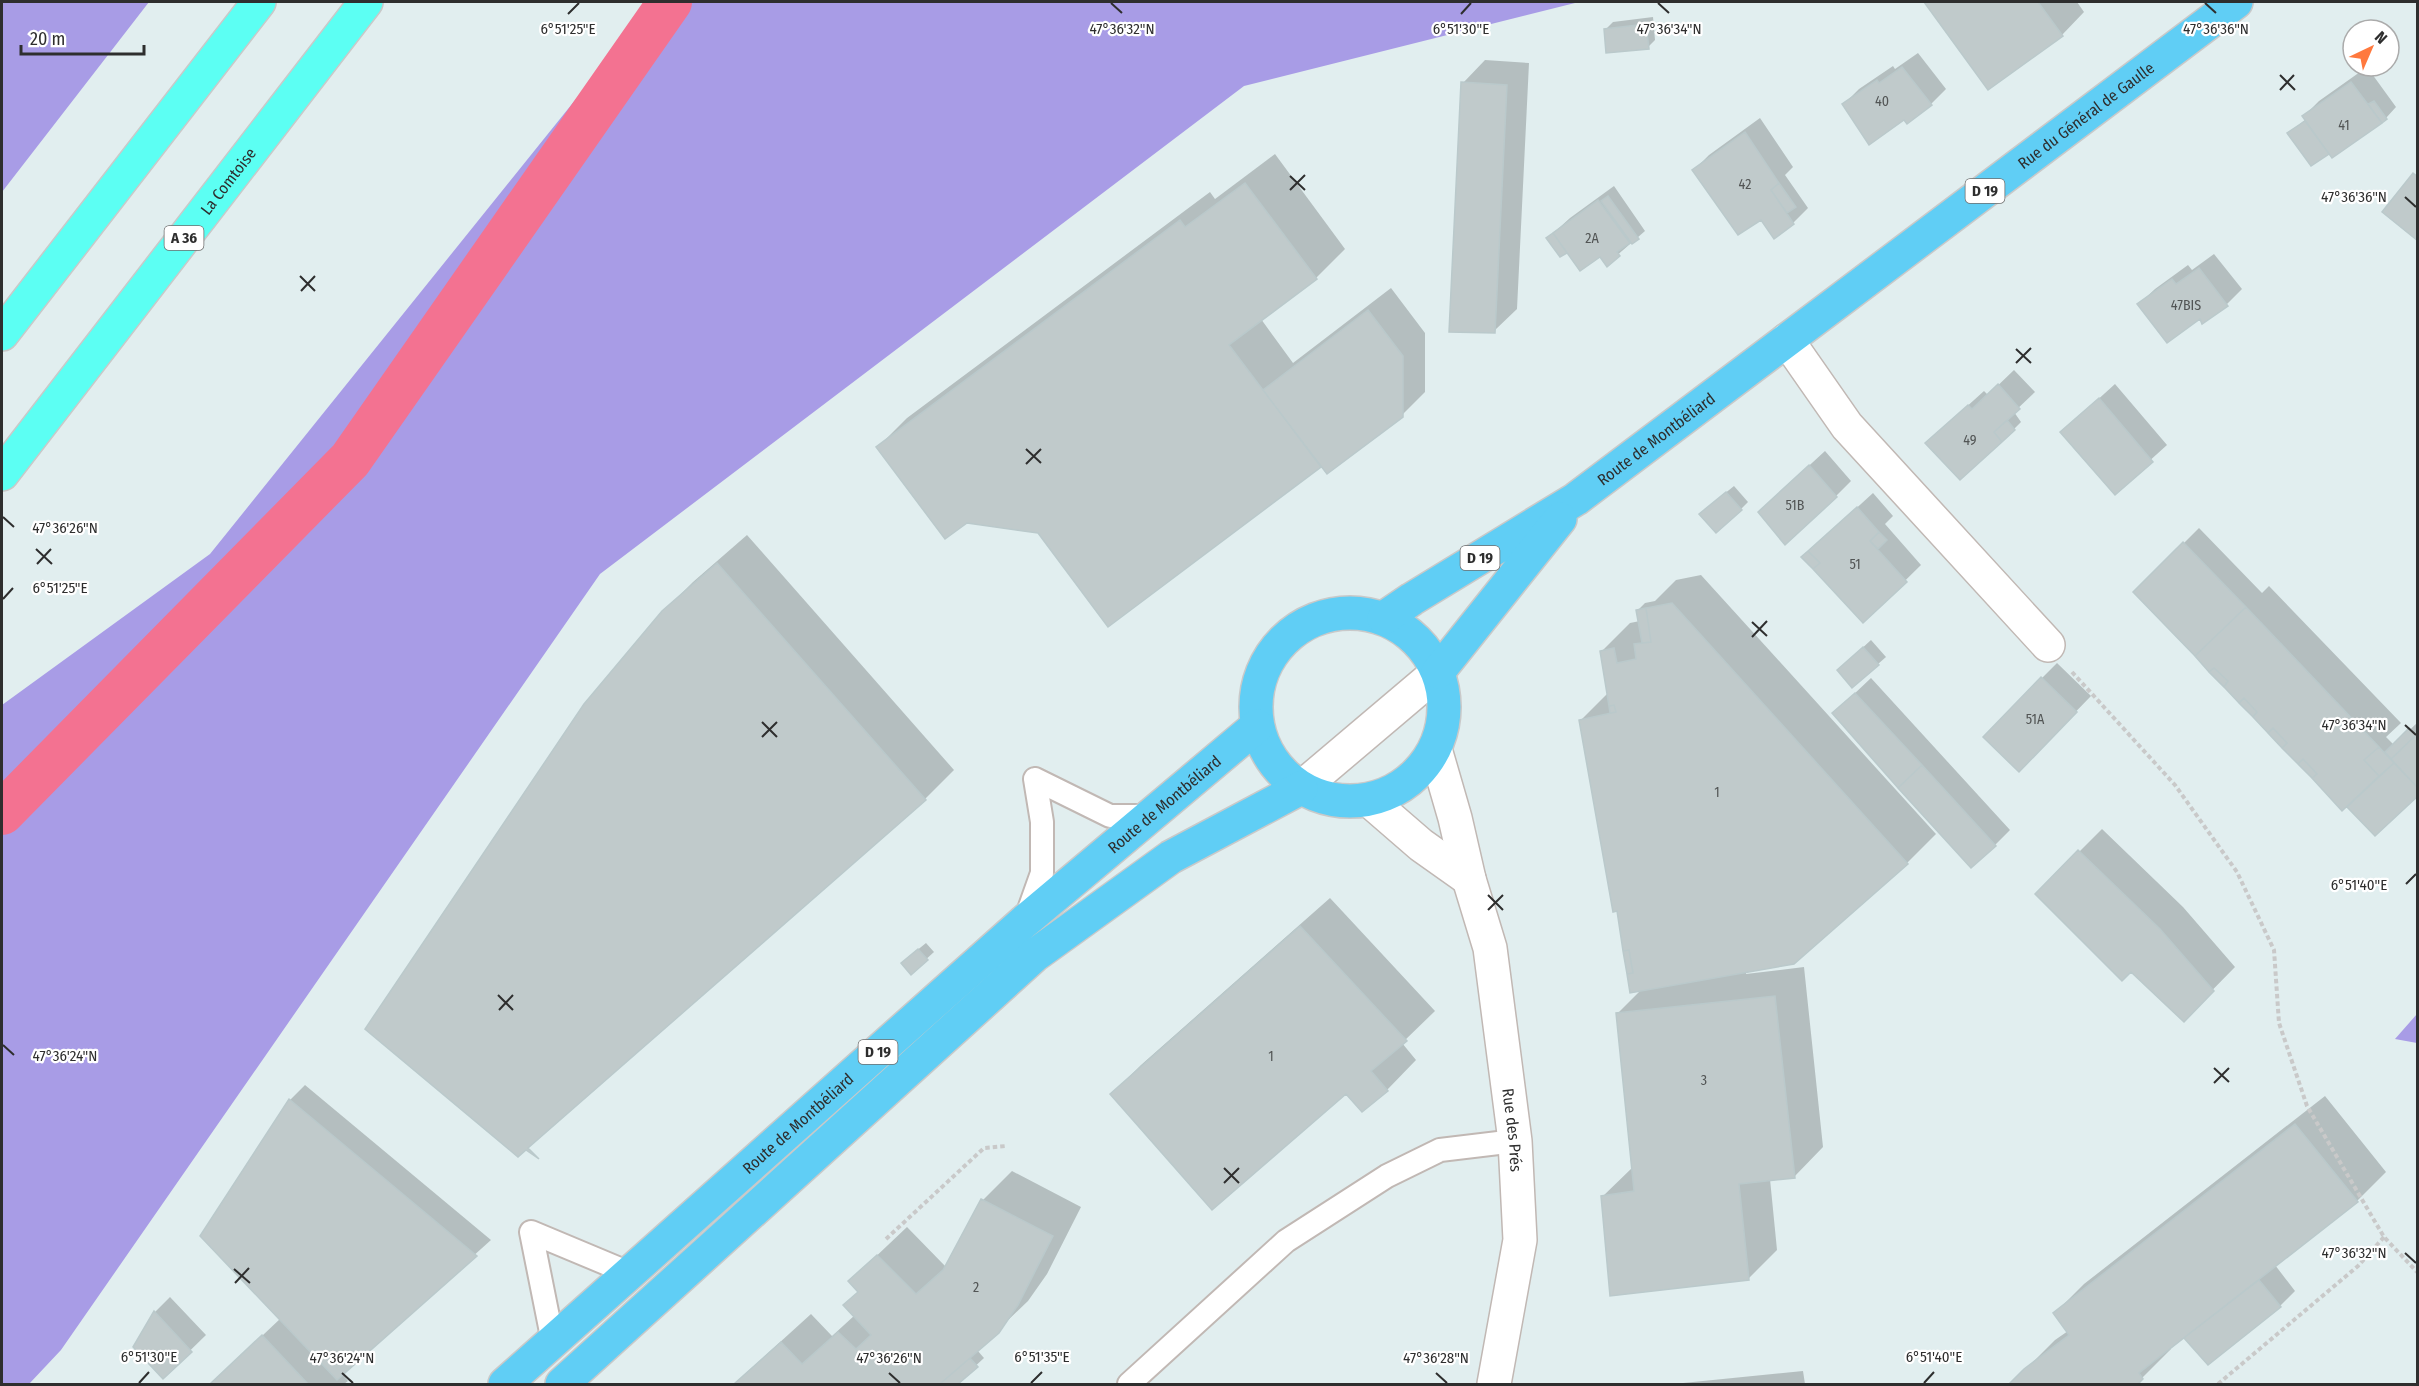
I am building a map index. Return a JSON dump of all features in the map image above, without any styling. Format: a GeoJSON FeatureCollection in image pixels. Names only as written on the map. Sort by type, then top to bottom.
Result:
{"type":"FeatureCollection","features":[{"type":"Feature","properties":{"kind":"highway"},"geometry":{"type":"LineString","coordinates":[[2,334],[259,2]]}},
{"type":"Feature","properties":{"kind":"highway","name":"La Comtoise"},"geometry":{"type":"LineString","coordinates":[[2,474],[366,2]]}},
{"type":"Feature","properties":{"kind":"main road","name":"Rue du Général de Gaulle"},"geometry":{"type":"LineString","coordinates":[[1734,379],[2236,2]]}},
{"type":"Feature","properties":{"kind":"main road","name":"Route de Montbéliard"},"geometry":{"type":"LineString","coordinates":[[1384,618],[1576,499],[1734,379]]}},
{"type":"Feature","properties":{"kind":"main road","name":"Route de Montbéliard"},"geometry":{"type":"LineString","coordinates":[[1438,672],[1576,499]]}},
{"type":"Feature","properties":{"kind":"main road"},"geometry":{"type":"LineString","coordinates":[[1356,612],[1384,618],[1407,631],[1425,649],[1438,672],[1444,697],[1443,724],[1435,749],[1418,773],[1396,790],[1369,800],[1345,802],[1322,798],[1301,789],[1281,772],[1265,751],[1257,726],[1255,697],[1262,669],[1278,644],[1300,626],[1327,615],[1356,612]]}},
{"type":"Feature","properties":{"kind":"main road","name":"Route de Montbéliard"},"geometry":{"type":"LineString","coordinates":[[506,1384],[1025,921],[1257,726]]}},
{"type":"Feature","properties":{"kind":"main road","name":"D 19"},"geometry":{"type":"LineString","coordinates":[[562,1384],[1035,956],[1171,856],[1301,789]]}},
{"type":"Feature","properties":{"kind":"street"},"geometry":{"type":"LineString","coordinates":[[1787,340],[1847,426],[2048,645]]}},
{"type":"Feature","properties":{"kind":"street"},"geometry":{"type":"LineString","coordinates":[[1301,789],[1438,672]]}},
{"type":"Feature","properties":{"kind":"street","name":"Rue des Prés"},"geometry":{"type":"LineString","coordinates":[[1435,749],[1469,879],[1490,948],[1515,1141],[1520,1240],[1494,1384]]}},
{"type":"Feature","properties":{"kind":"street"},"geometry":{"type":"LineString","coordinates":[[1369,800],[1420,845],[1469,879]]}},
{"type":"Feature","properties":{"kind":"lane"},"geometry":{"type":"LineString","coordinates":[[1025,921],[1042,873],[1042,822],[1035,779],[1110,816],[1151,816]]}},
{"type":"Feature","properties":{"kind":"lane"},"geometry":{"type":"LineString","coordinates":[[1129,1384],[1286,1241],[1387,1176],[1440,1150],[1515,1141]]}},
{"type":"Feature","properties":{"kind":"lane"},"geometry":{"type":"LineString","coordinates":[[553,1342],[531,1232],[629,1273]]}},
{"type":"Feature","properties":{"kind":"path"},"geometry":{"type":"LineString","coordinates":[[2048,645],[2175,785],[2237,873],[2274,950],[2279,1023],[2307,1106],[2384,1237],[2418,1273]]}},
{"type":"Feature","properties":{"kind":"path"},"geometry":{"type":"LineString","coordinates":[[886,1239],[984,1149],[1006,1146]]}},
{"type":"Feature","properties":{"kind":"path"},"geometry":{"type":"LineString","coordinates":[[2218,1384],[2358,1266],[2384,1237]]}},
{"type":"Feature","properties":{"kind":"shaded area"},"geometry":{"type":"Polygon","coordinates":[[[2,2],[149,2],[2,192],[2,2]]]}},
{"type":"Feature","properties":{"kind":"shaded area"},"geometry":{"type":"Polygon","coordinates":[[[654,2],[1579,2],[1244,86],[600,574],[61,1350],[29,1384],[2,1384],[2,705],[210,554],[654,2]]]}},
{"type":"Feature","properties":{"kind":"shaded area"},"geometry":{"type":"Polygon","coordinates":[[[2417,1014],[2417,1043],[2395,1039],[2417,1014]]]}},
{"type":"Feature","properties":{"kind":"building"},"geometry":{"type":"Polygon","coordinates":[[[1924,2],[2038,2],[2063,36],[1988,90],[1924,2]]]}},
{"type":"Feature","properties":{"kind":"building"},"geometry":{"type":"Polygon","coordinates":[[[1646,24],[1649,49],[1606,53],[1604,29],[1646,24]]]}},
{"type":"Feature","properties":{"kind":"building"},"geometry":{"type":"Polygon","coordinates":[[[1902,67],[1932,105],[1907,124],[1904,120],[1869,145],[1842,104],[1877,80],[1879,83],[1902,67]]]}},
{"type":"Feature","properties":{"kind":"building"},"geometry":{"type":"Polygon","coordinates":[[[1461,82],[1507,85],[1495,333],[1449,332],[1461,82]]]}},
{"type":"Feature","properties":{"kind":"building"},"geometry":{"type":"Polygon","coordinates":[[[2351,82],[2382,123],[2332,158],[2302,116],[2351,82]]]}},
{"type":"Feature","properties":{"kind":"building"},"geometry":{"type":"Polygon","coordinates":[[[2374,101],[2387,119],[2382,123],[2368,104],[2374,101]]]}},
{"type":"Feature","properties":{"kind":"building"},"geometry":{"type":"Polygon","coordinates":[[[2305,121],[2329,154],[2311,166],[2287,133],[2305,121]]]}},
{"type":"Feature","properties":{"kind":"building"},"geometry":{"type":"Polygon","coordinates":[[[1745,132],[1779,183],[1771,190],[1794,224],[1774,239],[1761,220],[1738,235],[1692,170],[1745,132]]]}},
{"type":"Feature","properties":{"kind":"building"},"geometry":{"type":"Polygon","coordinates":[[[2413,173],[2418,177],[2418,241],[2382,212],[2413,173]]]}},
{"type":"Feature","properties":{"kind":"building"},"geometry":{"type":"Polygon","coordinates":[[[1245,183],[1317,279],[1229,345],[1321,467],[1108,627],[1038,533],[967,523],[945,539],[876,447],[1180,220],[1185,227],[1245,183]]]}},
{"type":"Feature","properties":{"kind":"building"},"geometry":{"type":"Polygon","coordinates":[[[1779,183],[1796,207],[1787,213],[1771,190],[1779,183]]]}},
{"type":"Feature","properties":{"kind":"building"},"geometry":{"type":"Polygon","coordinates":[[[1608,196],[1639,239],[1632,244],[1601,201],[1608,196]]]}},
{"type":"Feature","properties":{"kind":"building"},"geometry":{"type":"Polygon","coordinates":[[[1598,200],[1630,243],[1617,252],[1620,256],[1607,267],[1600,257],[1580,271],[1553,233],[1598,200]]]}},
{"type":"Feature","properties":{"kind":"building"},"geometry":{"type":"Polygon","coordinates":[[[1553,233],[1567,253],[1560,257],[1546,238],[1553,233]]]}},
{"type":"Feature","properties":{"kind":"building"},"geometry":{"type":"Polygon","coordinates":[[[2199,268],[2228,306],[2202,324],[2200,319],[2167,343],[2137,304],[2172,279],[2176,284],[2199,268]]]}},
{"type":"Feature","properties":{"kind":"building"},"geometry":{"type":"Polygon","coordinates":[[[1368,310],[1403,356],[1403,417],[1327,474],[1263,390],[1368,310]]]}},
{"type":"Feature","properties":{"kind":"building"},"geometry":{"type":"Polygon","coordinates":[[[1998,384],[2020,409],[1994,432],[2002,442],[1960,480],[1925,443],[1968,405],[1972,409],[1998,384]]]}},
{"type":"Feature","properties":{"kind":"building"},"geometry":{"type":"Polygon","coordinates":[[[2099,398],[2153,462],[2115,495],[2060,432],[2099,398]]]}},
{"type":"Feature","properties":{"kind":"building"},"geometry":{"type":"Polygon","coordinates":[[[2007,420],[2015,430],[2002,442],[1994,432],[2007,420]]]}},
{"type":"Feature","properties":{"kind":"building"},"geometry":{"type":"Polygon","coordinates":[[[1809,465],[1837,497],[1785,545],[1758,512],[1809,465]]]}},
{"type":"Feature","properties":{"kind":"building"},"geometry":{"type":"Polygon","coordinates":[[[1726,492],[1742,510],[1716,533],[1699,514],[1726,492]]]}},
{"type":"Feature","properties":{"kind":"building"},"geometry":{"type":"Polygon","coordinates":[[[1857,507],[1879,532],[1870,541],[1907,582],[1863,623],[1813,569],[1820,563],[1808,551],[1857,507]]]}},
{"type":"Feature","properties":{"kind":"building"},"geometry":{"type":"Polygon","coordinates":[[[1879,532],[1887,540],[1878,549],[1870,541],[1879,532]]]}},
{"type":"Feature","properties":{"kind":"building"},"geometry":{"type":"Polygon","coordinates":[[[2183,542],[2246,607],[2195,656],[2133,592],[2183,542]]]}},
{"type":"Feature","properties":{"kind":"building"},"geometry":{"type":"Polygon","coordinates":[[[1808,551],[1820,563],[1813,569],[1801,557],[1808,551]]]}},
{"type":"Feature","properties":{"kind":"building"},"geometry":{"type":"Polygon","coordinates":[[[717,563],[926,800],[528,1148],[539,1159],[526,1150],[518,1157],[365,1029],[584,704],[662,611],[717,563]]]}},
{"type":"Feature","properties":{"kind":"building"},"geometry":{"type":"Polygon","coordinates":[[[1672,603],[1908,864],[1794,964],[1630,993],[1627,974],[1633,973],[1629,950],[1623,951],[1617,911],[1613,912],[1579,720],[1616,712],[1614,705],[1609,706],[1600,651],[1614,648],[1617,663],[1636,659],[1634,644],[1651,642],[1646,608],[1672,603]]]}},
{"type":"Feature","properties":{"kind":"building"},"geometry":{"type":"Polygon","coordinates":[[[2246,607],[2379,747],[2364,760],[2379,776],[2342,811],[2312,778],[2317,774],[2303,759],[2298,764],[2282,748],[2287,743],[2273,728],[2268,733],[2253,717],[2257,712],[2244,698],[2239,703],[2224,687],[2228,681],[2214,668],[2209,672],[2195,656],[2246,607]]]}},
{"type":"Feature","properties":{"kind":"building"},"geometry":{"type":"Polygon","coordinates":[[[1646,608],[1651,642],[1642,643],[1636,610],[1646,608]]]}},
{"type":"Feature","properties":{"kind":"building"},"geometry":{"type":"Polygon","coordinates":[[[1863,647],[1879,665],[1852,688],[1837,670],[1863,647]]]}},
{"type":"Feature","properties":{"kind":"building"},"geometry":{"type":"Polygon","coordinates":[[[2214,668],[2228,681],[2224,687],[2209,672],[2214,668]]]}},
{"type":"Feature","properties":{"kind":"building"},"geometry":{"type":"Polygon","coordinates":[[[2041,677],[2077,712],[2019,772],[1983,737],[2041,677]]]}},
{"type":"Feature","properties":{"kind":"building"},"geometry":{"type":"Polygon","coordinates":[[[1855,693],[1922,765],[1898,788],[1832,713],[1855,693]]]}},
{"type":"Feature","properties":{"kind":"building"},"geometry":{"type":"Polygon","coordinates":[[[2244,698],[2257,712],[2253,717],[2239,703],[2244,698]]]}},
{"type":"Feature","properties":{"kind":"building"},"geometry":{"type":"Polygon","coordinates":[[[1614,705],[1616,712],[1610,713],[1609,706],[1614,705]]]}},
{"type":"Feature","properties":{"kind":"building"},"geometry":{"type":"Polygon","coordinates":[[[2273,728],[2287,743],[2282,748],[2268,733],[2273,728]]]}},
{"type":"Feature","properties":{"kind":"building"},"geometry":{"type":"Polygon","coordinates":[[[2409,728],[2416,735],[2391,759],[2385,752],[2409,728]]]}},
{"type":"Feature","properties":{"kind":"building"},"geometry":{"type":"Polygon","coordinates":[[[2416,735],[2418,737],[2418,788],[2391,759],[2416,735]]]}},
{"type":"Feature","properties":{"kind":"building"},"geometry":{"type":"Polygon","coordinates":[[[2379,747],[2394,763],[2379,776],[2364,760],[2379,747]]]}},
{"type":"Feature","properties":{"kind":"building"},"geometry":{"type":"Polygon","coordinates":[[[2303,759],[2317,774],[2312,778],[2298,764],[2303,759]]]}},
{"type":"Feature","properties":{"kind":"building"},"geometry":{"type":"Polygon","coordinates":[[[2394,763],[2418,788],[2418,796],[2375,836],[2347,807],[2394,763]]]}},
{"type":"Feature","properties":{"kind":"building"},"geometry":{"type":"Polygon","coordinates":[[[1922,765],[1996,846],[1971,868],[1898,788],[1922,765]]]}},
{"type":"Feature","properties":{"kind":"building"},"geometry":{"type":"Polygon","coordinates":[[[2078,850],[2160,929],[2214,991],[2184,1022],[2131,972],[2122,981],[2035,894],[2078,850]]]}},
{"type":"Feature","properties":{"kind":"building"},"geometry":{"type":"Polygon","coordinates":[[[1300,926],[1407,1041],[1371,1071],[1388,1091],[1362,1112],[1346,1094],[1212,1210],[1110,1094],[1300,926]]]}},
{"type":"Feature","properties":{"kind":"building"},"geometry":{"type":"Polygon","coordinates":[[[918,949],[928,960],[911,975],[901,963],[918,949]]]}},
{"type":"Feature","properties":{"kind":"building"},"geometry":{"type":"Polygon","coordinates":[[[1629,950],[1633,973],[1627,974],[1623,951],[1629,950]]]}},
{"type":"Feature","properties":{"kind":"building"},"geometry":{"type":"Polygon","coordinates":[[[1775,996],[1795,1178],[1739,1184],[1749,1280],[1610,1296],[1601,1196],[1634,1191],[1616,1013],[1775,996]]]}},
{"type":"Feature","properties":{"kind":"building"},"geometry":{"type":"Polygon","coordinates":[[[289,1099],[477,1256],[337,1380],[200,1236],[289,1099]]]}},
{"type":"Feature","properties":{"kind":"building"},"geometry":{"type":"Polygon","coordinates":[[[2295,1124],[2358,1202],[2139,1373],[2143,1379],[2138,1384],[2009,1384],[2024,1369],[2069,1335],[2053,1313],[2295,1124]]]}},
{"type":"Feature","properties":{"kind":"building"},"geometry":{"type":"Polygon","coordinates":[[[981,1199],[1053,1236],[1018,1305],[999,1333],[942,1384],[734,1384],[781,1342],[802,1364],[838,1332],[856,1349],[871,1335],[843,1305],[858,1292],[848,1281],[877,1255],[916,1294],[943,1270],[981,1199]]]}},
{"type":"Feature","properties":{"kind":"building"},"geometry":{"type":"Polygon","coordinates":[[[2259,1280],[2281,1307],[2208,1365],[2184,1338],[2259,1280]]]}},
{"type":"Feature","properties":{"kind":"building"},"geometry":{"type":"Polygon","coordinates":[[[154,1311],[192,1352],[163,1379],[133,1347],[154,1311]]]}},
{"type":"Feature","properties":{"kind":"building"},"geometry":{"type":"Polygon","coordinates":[[[262,1335],[308,1384],[210,1384],[262,1335]]]}},
{"type":"Feature","properties":{"kind":"building"},"geometry":{"type":"Polygon","coordinates":[[[970,1358],[978,1367],[958,1384],[941,1383],[970,1358]]]}},
{"type":"Feature","properties":{"kind":"waterway"},"geometry":{"type":"LineString","coordinates":[[2,813],[350,460],[670,2]]}}]}
